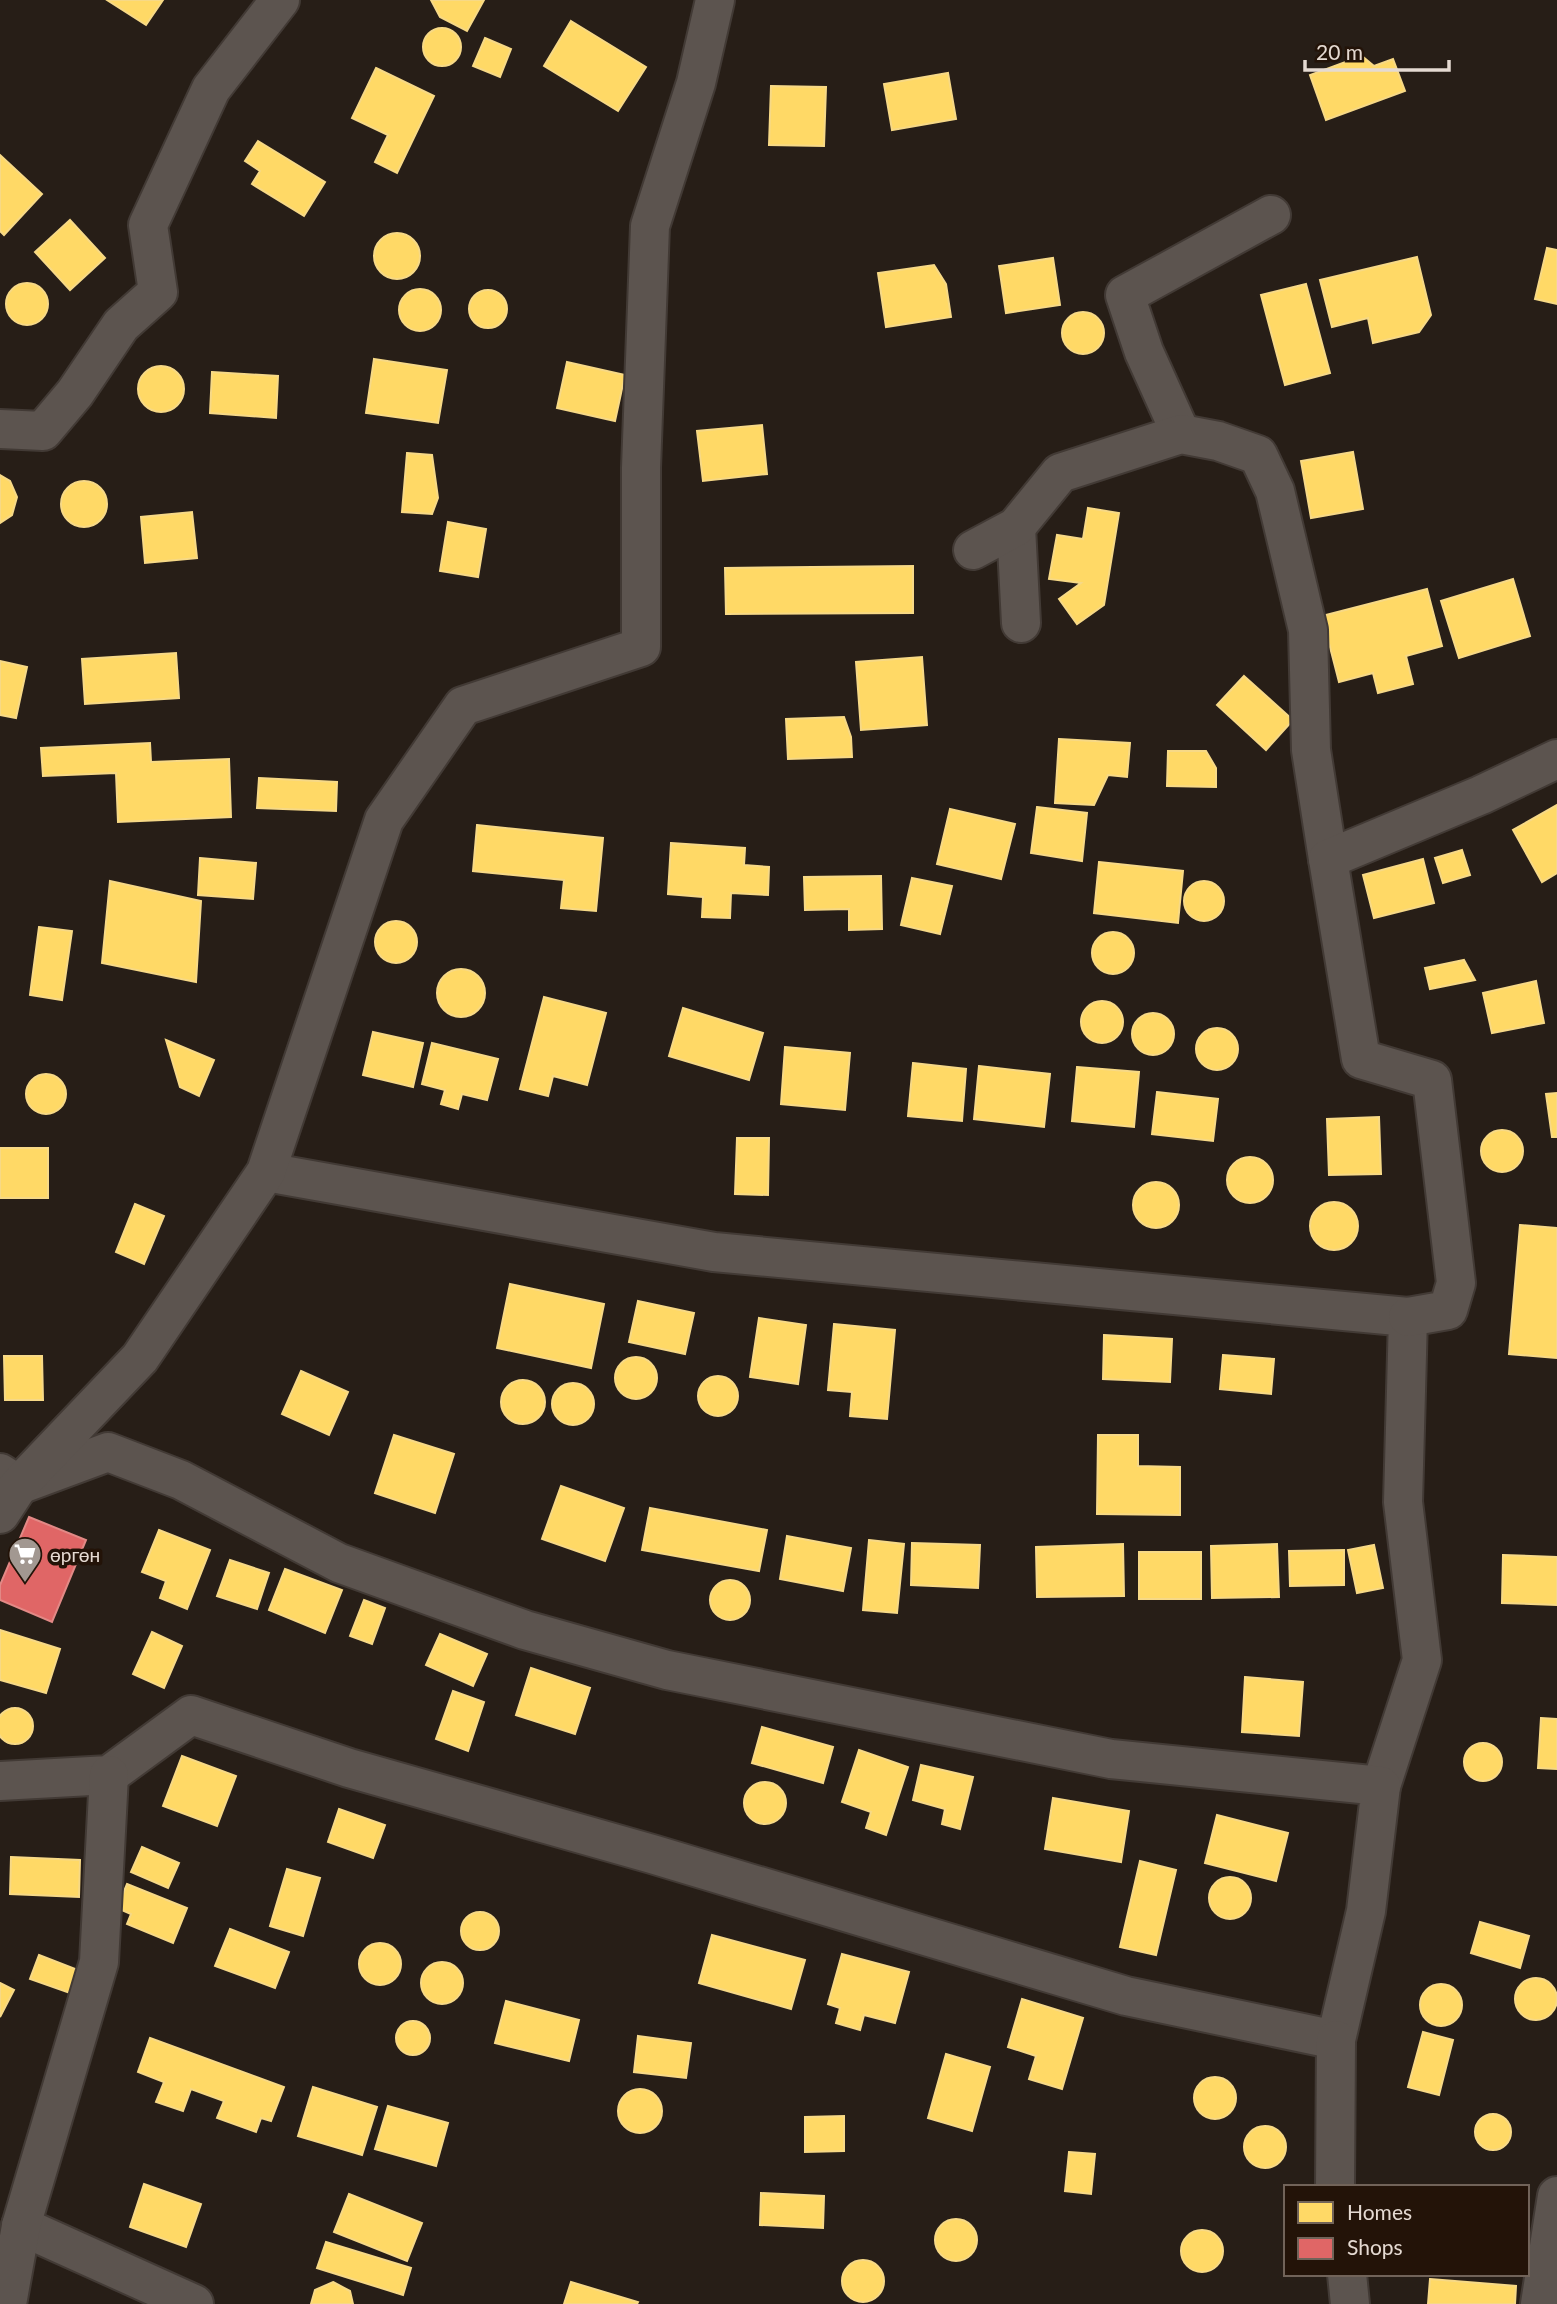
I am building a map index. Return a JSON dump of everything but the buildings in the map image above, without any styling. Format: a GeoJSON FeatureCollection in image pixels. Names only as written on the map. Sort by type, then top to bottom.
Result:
{"type":"FeatureCollection","features":[{"type":"Feature","properties":{"kind":"street"},"geometry":{"type":"LineString","coordinates":[[0,429],[43,431],[75,393],[121,325],[158,292],[149,225],[211,89],[280,0]]}},
{"type":"Feature","properties":{"kind":"street"},"geometry":{"type":"LineString","coordinates":[[6,1491],[140,1358],[266,1172],[384,820],[463,706],[641,647],[641,468],[650,226],[696,83],[715,0]]}},
{"type":"Feature","properties":{"kind":"street"},"geometry":{"type":"LineString","coordinates":[[1181,435],[1144,352],[1125,295],[1270,215]]}},
{"type":"Feature","properties":{"kind":"street"},"geometry":{"type":"LineString","coordinates":[[266,1172],[714,1252],[1408,1317],[1448,1310],[1456,1283],[1432,1080],[1361,1059],[1311,750],[1308,630],[1275,491],[1258,455],[1218,441],[1181,435],[1060,473],[1016,527],[973,550]]}},
{"type":"Feature","properties":{"kind":"street"},"geometry":{"type":"LineString","coordinates":[[1016,527],[1021,623]]}},
{"type":"Feature","properties":{"kind":"street"},"geometry":{"type":"LineString","coordinates":[[1328,859],[1481,795],[1557,759]]}},
{"type":"Feature","properties":{"kind":"street"},"geometry":{"type":"LineString","coordinates":[[1335,2185],[1336,2040],[1366,1911],[1381,1786],[1422,1660],[1404,1502],[1408,1317]]}},
{"type":"Feature","properties":{"kind":"street"},"geometry":{"type":"LineString","coordinates":[[6,1491],[108,1452],[181,1480],[340,1563],[525,1630],[667,1670],[1111,1759],[1381,1786]]}},
{"type":"Feature","properties":{"kind":"street"},"geometry":{"type":"LineString","coordinates":[[0,1781],[109,1775],[191,1716],[349,1768],[652,1854],[1126,1996],[1336,2040]]}},
{"type":"Feature","properties":{"kind":"street"},"geometry":{"type":"LineString","coordinates":[[7,2304],[21,2226],[99,1962],[109,1775]]}},
{"type":"Feature","properties":{"kind":"street"},"geometry":{"type":"LineString","coordinates":[[1540,2304],[1557,2196]]}},
{"type":"Feature","properties":{"kind":"street"},"geometry":{"type":"LineString","coordinates":[[21,2226],[194,2304]]}},
{"type":"Feature","properties":{"kind":"street"},"geometry":{"type":"LineString","coordinates":[[1347,2276],[1350,2304]]}},
{"type":"Feature","properties":{"kind":"place","name":"өргөн"},"geometry":{"type":"Point","coordinates":[25,1584]}}]}
